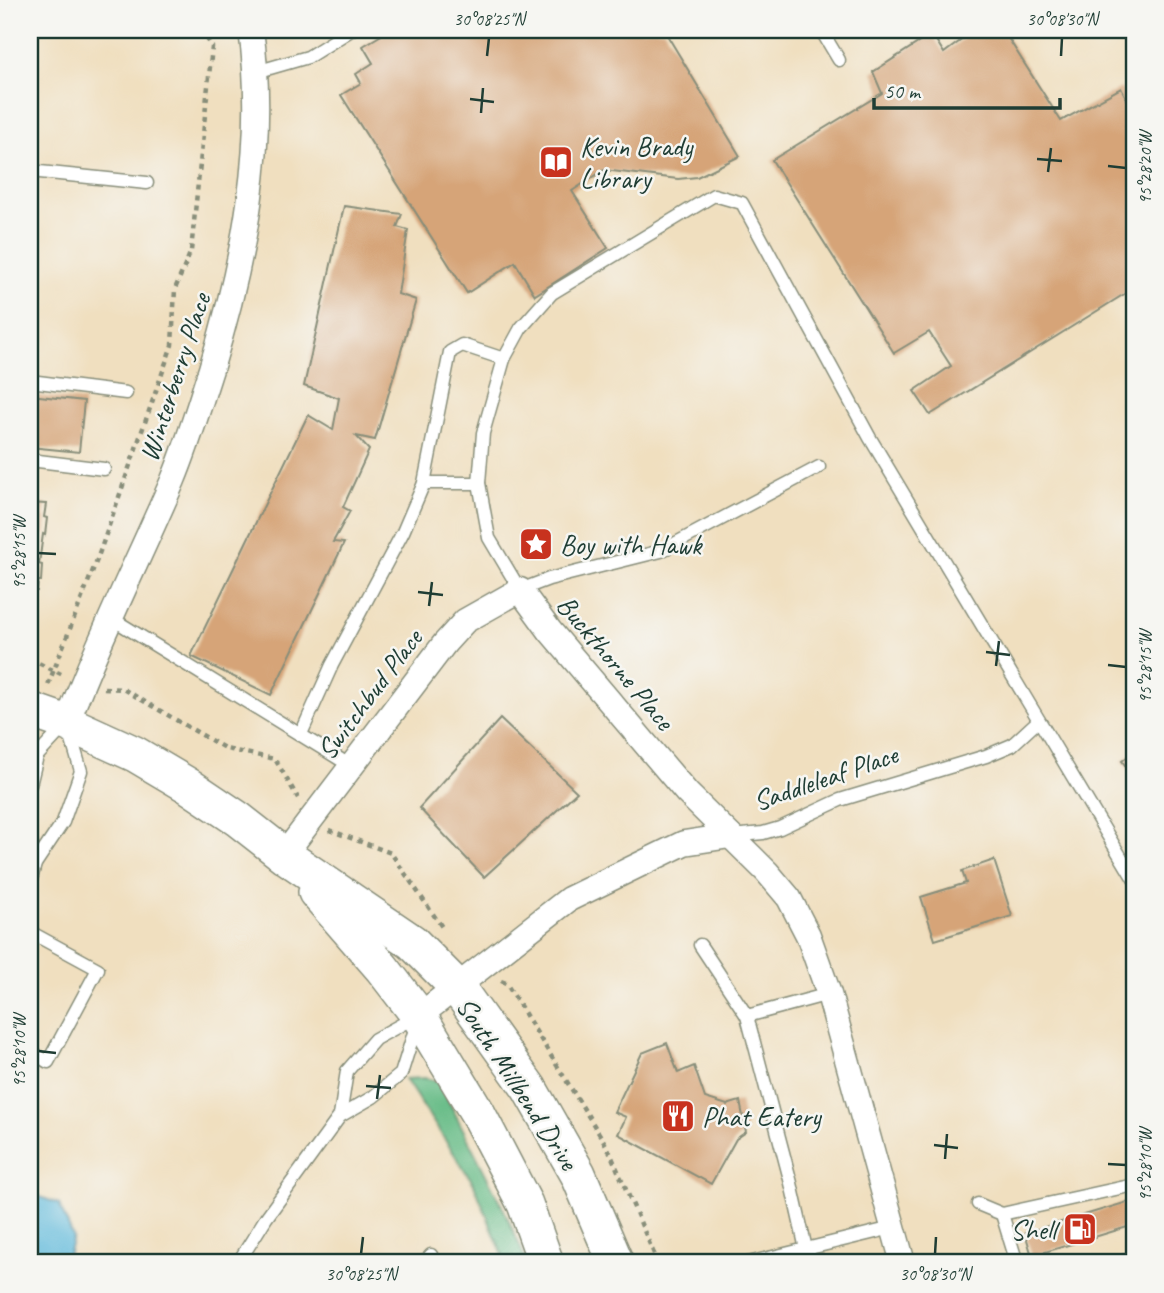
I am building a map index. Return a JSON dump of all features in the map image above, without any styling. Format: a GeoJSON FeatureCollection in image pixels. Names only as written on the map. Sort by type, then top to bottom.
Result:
{"type":"FeatureCollection","features":[{"type":"Feature","properties":{"kind":"street","name":"Winterberry Place"},"geometry":{"type":"LineString","coordinates":[[67,723],[173,478],[196,416],[232,301],[247,222],[255,147],[256,72],[251,30]]}},
{"type":"Feature","properties":{"kind":"street","name":"Switchbud Place"},"geometry":{"type":"LineString","coordinates":[[284,855],[445,643],[465,621],[520,590]]}},
{"type":"Feature","properties":{"kind":"street","name":"Buckthorne Place"},"geometry":{"type":"LineString","coordinates":[[520,590],[550,631],[687,793],[789,898],[808,935],[830,995],[903,1263]]}},
{"type":"Feature","properties":{"kind":"street","name":"South Millbend Drive"},"geometry":{"type":"LineString","coordinates":[[30,710],[67,723],[135,754],[189,786],[412,942],[457,987],[529,1088],[578,1174],[616,1263]]}},
{"type":"Feature","properties":{"kind":"street","name":"Saddleleaf Place"},"geometry":{"type":"LineString","coordinates":[[419,1016],[569,899],[684,843],[730,836]]}},
{"type":"Feature","properties":{"kind":"street","name":"South Millbend Drive"},"geometry":{"type":"LineString","coordinates":[[284,855],[382,968],[419,1016],[477,1112],[525,1204],[546,1263]]}},
{"type":"Feature","properties":{"kind":"lane"},"geometry":{"type":"LineString","coordinates":[[256,72],[308,57],[351,30]]}},
{"type":"Feature","properties":{"kind":"lane"},"geometry":{"type":"LineString","coordinates":[[821,30],[839,60]]}},
{"type":"Feature","properties":{"kind":"lane"},"geometry":{"type":"LineString","coordinates":[[30,171],[147,183]]}},
{"type":"Feature","properties":{"kind":"lane","name":"Buckthorne Place"},"geometry":{"type":"LineString","coordinates":[[520,590],[489,538],[479,483],[483,433],[504,359],[521,328],[552,293],[714,195],[742,203],[870,438],[1134,879]]}},
{"type":"Feature","properties":{"kind":"lane"},"geometry":{"type":"LineString","coordinates":[[301,734],[332,665],[403,533],[424,483],[450,352],[461,345],[504,359]]}},
{"type":"Feature","properties":{"kind":"lane"},"geometry":{"type":"LineString","coordinates":[[30,381],[126,393]]}},
{"type":"Feature","properties":{"kind":"lane"},"geometry":{"type":"LineString","coordinates":[[30,460],[104,469]]}},
{"type":"Feature","properties":{"kind":"lane"},"geometry":{"type":"LineString","coordinates":[[520,590],[549,579],[661,551],[819,467]]}},
{"type":"Feature","properties":{"kind":"lane"},"geometry":{"type":"LineString","coordinates":[[424,483],[479,483]]}},
{"type":"Feature","properties":{"kind":"lane"},"geometry":{"type":"LineString","coordinates":[[111,618],[351,766]]}},
{"type":"Feature","properties":{"kind":"lane","name":"Saddleleaf Place"},"geometry":{"type":"LineString","coordinates":[[730,836],[763,834],[840,800],[986,756],[1012,745],[1038,720]]}},
{"type":"Feature","properties":{"kind":"lane"},"geometry":{"type":"LineString","coordinates":[[30,785],[37,756],[67,723]]}},
{"type":"Feature","properties":{"kind":"lane"},"geometry":{"type":"LineString","coordinates":[[30,884],[35,864],[63,822],[81,772],[67,723]]}},
{"type":"Feature","properties":{"kind":"lane"},"geometry":{"type":"LineString","coordinates":[[30,837],[35,864]]}},
{"type":"Feature","properties":{"kind":"lane"},"geometry":{"type":"LineString","coordinates":[[30,932],[98,969],[48,1062],[30,1051]]}},
{"type":"Feature","properties":{"kind":"lane"},"geometry":{"type":"LineString","coordinates":[[700,945],[747,1016],[792,1183],[806,1249]]}},
{"type":"Feature","properties":{"kind":"lane"},"geometry":{"type":"LineString","coordinates":[[747,1016],[830,995]]}},
{"type":"Feature","properties":{"kind":"lane"},"geometry":{"type":"LineString","coordinates":[[340,1116],[347,1071],[374,1039],[419,1016]]}},
{"type":"Feature","properties":{"kind":"lane"},"geometry":{"type":"LineString","coordinates":[[237,1263],[340,1116],[373,1097],[401,1074],[419,1016]]}},
{"type":"Feature","properties":{"kind":"lane"},"geometry":{"type":"LineString","coordinates":[[978,1204],[1002,1214],[1134,1185]]}},
{"type":"Feature","properties":{"kind":"lane"},"geometry":{"type":"LineString","coordinates":[[1002,1214],[1017,1263]]}},
{"type":"Feature","properties":{"kind":"lane"},"geometry":{"type":"LineString","coordinates":[[748,1263],[892,1228]]}},
{"type":"Feature","properties":{"kind":"lane"},"geometry":{"type":"LineString","coordinates":[[1117,1263],[1134,1258]]}},
{"type":"Feature","properties":{"kind":"path"},"geometry":{"type":"LineString","coordinates":[[30,659],[54,670]]}},
{"type":"Feature","properties":{"kind":"green space"},"geometry":{"type":"Polygon","coordinates":[[[425,1078],[439,1082],[505,1212],[527,1263],[506,1263],[474,1184],[405,1079],[425,1078]]]}},
{"type":"Feature","properties":{"kind":"water"},"geometry":{"type":"Polygon","coordinates":[[[30,1193],[59,1204],[73,1237],[66,1263],[30,1263],[30,1193]]]}},
{"type":"Feature","properties":{"kind":"building","name":"Kevin Brady Library"},"geometry":{"type":"Polygon","coordinates":[[[390,30],[664,30],[740,156],[697,177],[678,179],[604,170],[572,191],[608,248],[535,295],[515,262],[467,293],[341,95],[361,83],[356,74],[373,63],[363,46],[390,30]]]}},
{"type":"Feature","properties":{"kind":"building"},"geometry":{"type":"Polygon","coordinates":[[[975,30],[1003,30],[1061,121],[1121,88],[1134,112],[1134,288],[930,415],[914,391],[951,366],[929,332],[894,353],[772,160],[882,93],[873,72],[932,34],[944,53],[975,30]]]}},
{"type":"Feature","properties":{"kind":"building"},"geometry":{"type":"Polygon","coordinates":[[[344,206],[402,214],[397,227],[408,230],[398,294],[416,300],[375,440],[356,436],[369,450],[343,507],[350,511],[333,542],[344,543],[271,695],[191,656],[308,415],[333,430],[339,398],[304,386],[344,206]]]}},
{"type":"Feature","properties":{"kind":"building"},"geometry":{"type":"Polygon","coordinates":[[[30,395],[84,401],[79,452],[30,447],[30,395]]]}},
{"type":"Feature","properties":{"kind":"building"},"geometry":{"type":"Polygon","coordinates":[[[30,503],[46,504],[44,517],[47,518],[39,564],[42,565],[41,581],[38,581],[37,591],[30,591],[30,503]]]}},
{"type":"Feature","properties":{"kind":"building"},"geometry":{"type":"Polygon","coordinates":[[[500,719],[577,792],[484,877],[419,808],[500,719]]]}},
{"type":"Feature","properties":{"kind":"building"},"geometry":{"type":"Polygon","coordinates":[[[1134,752],[1134,777],[1122,761],[1134,752]]]}},
{"type":"Feature","properties":{"kind":"building"},"geometry":{"type":"Polygon","coordinates":[[[994,860],[1012,916],[935,940],[921,897],[966,883],[962,871],[994,860]]]}},
{"type":"Feature","properties":{"kind":"building"},"geometry":{"type":"Polygon","coordinates":[[[667,1043],[678,1073],[694,1066],[705,1098],[727,1105],[740,1101],[746,1132],[736,1139],[711,1184],[618,1134],[626,1117],[614,1112],[642,1053],[667,1043]]]}},
{"type":"Feature","properties":{"kind":"building","name":"Shell"},"geometry":{"type":"Polygon","coordinates":[[[1134,1200],[1134,1225],[1032,1256],[1025,1233],[1134,1200]]]}},
{"type":"Feature","properties":{"kind":"place","name":"Kevin Brady Library"},"geometry":{"type":"Point","coordinates":[556,162]}},
{"type":"Feature","properties":{"kind":"place","name":"Boy with Hawk"},"geometry":{"type":"Point","coordinates":[536,544]}},
{"type":"Feature","properties":{"kind":"place","name":"Phat Eatery"},"geometry":{"type":"Point","coordinates":[678,1116]}},
{"type":"Feature","properties":{"kind":"place","name":"Shell"},"geometry":{"type":"Point","coordinates":[1080,1229]}}]}
